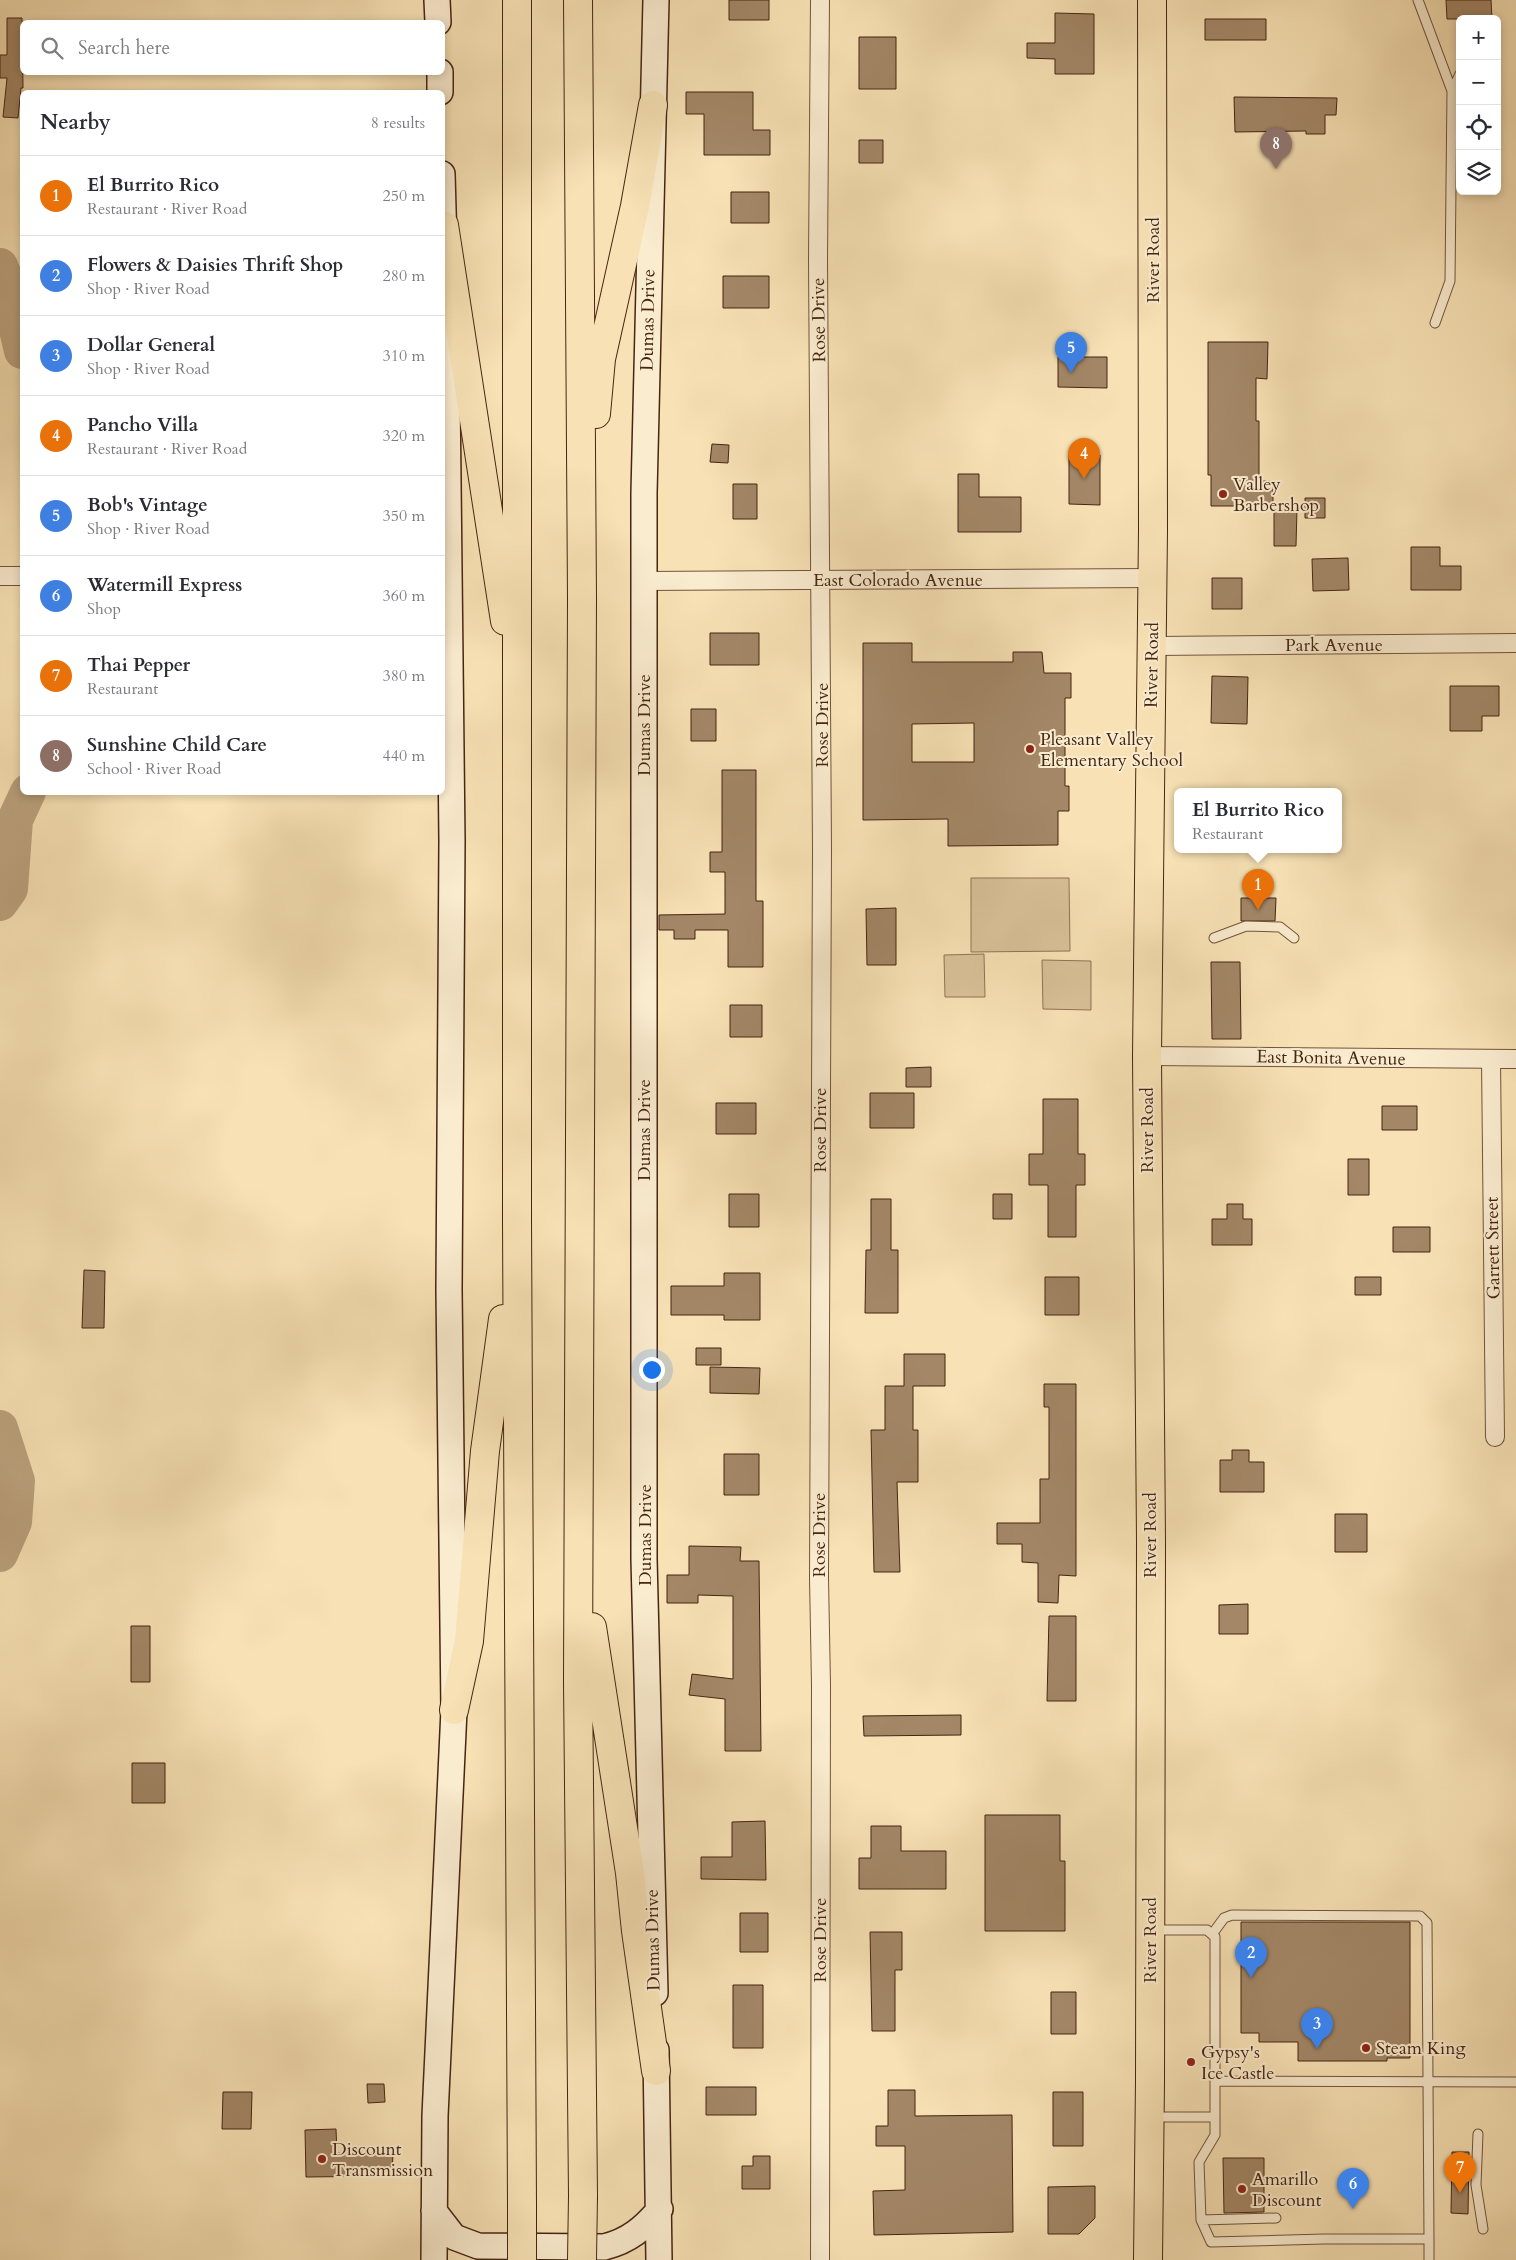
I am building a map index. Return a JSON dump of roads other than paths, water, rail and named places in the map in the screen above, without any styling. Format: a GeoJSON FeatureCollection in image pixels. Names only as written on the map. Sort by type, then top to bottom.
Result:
{"type":"FeatureCollection","features":[{"type":"Feature","properties":{"kind":"main road"},"geometry":{"type":"LineString","coordinates":[[437,0],[438,20]]}},
{"type":"Feature","properties":{"kind":"main road"},"geometry":{"type":"LineString","coordinates":[[517,0],[517,1221],[522,2260]]}},
{"type":"Feature","properties":{"kind":"main road"},"geometry":{"type":"LineString","coordinates":[[578,0],[582,598],[578,1681],[582,2260]]}},
{"type":"Feature","properties":{"kind":"main road","name":"Dumas Drive"},"geometry":{"type":"LineString","coordinates":[[656,0],[644,493],[644,1559],[660,2209],[659,2260]]}},
{"type":"Feature","properties":{"kind":"main road","name":"River Road"},"geometry":{"type":"LineString","coordinates":[[1148,2260],[1151,1532],[1146,1056],[1152,646],[1152,0]]}},
{"type":"Feature","properties":{"kind":"main road"},"geometry":{"type":"LineString","coordinates":[[440,75],[440,90]]}},
{"type":"Feature","properties":{"kind":"main road"},"geometry":{"type":"LineString","coordinates":[[582,598],[600,359],[635,206],[653,105]]}},
{"type":"Feature","properties":{"kind":"main road"},"geometry":{"type":"LineString","coordinates":[[445,245],[518,700]]}},
{"type":"Feature","properties":{"kind":"main road"},"geometry":{"type":"LineString","coordinates":[[434,2260],[434,2116],[454,1710],[449,1290],[452,841],[445,572],[449,388],[445,269]]}},
{"type":"Feature","properties":{"kind":"main road"},"geometry":{"type":"LineString","coordinates":[[454,1710],[469,1641],[485,1450],[517,1221]]}},
{"type":"Feature","properties":{"kind":"main road"},"geometry":{"type":"LineString","coordinates":[[579,1548],[630,1873],[636,1931],[656,2071]]}},
{"type":"Feature","properties":{"kind":"main road"},"geometry":{"type":"LineString","coordinates":[[434,2211],[454,2237],[478,2246],[604,2247],[619,2244],[635,2234],[660,2209]]}},
{"type":"Feature","properties":{"kind":"street","name":"Rose Drive"},"geometry":{"type":"LineString","coordinates":[[820,0],[818,261],[820,580],[820,2260]]}},
{"type":"Feature","properties":{"kind":"street"},"geometry":{"type":"LineString","coordinates":[[0,576],[20,576]]}},
{"type":"Feature","properties":{"kind":"street","name":"East Colorado Avenue"},"geometry":{"type":"LineString","coordinates":[[644,581],[1152,578]]}},
{"type":"Feature","properties":{"kind":"street","name":"Park Avenue"},"geometry":{"type":"LineString","coordinates":[[1152,646],[1516,643]]}},
{"type":"Feature","properties":{"kind":"street","name":"East Bonita Avenue"},"geometry":{"type":"LineString","coordinates":[[1146,1056],[1516,1059]]}},
{"type":"Feature","properties":{"kind":"street","name":"Garrett Street"},"geometry":{"type":"LineString","coordinates":[[1490,1059],[1495,1437]]}},
{"type":"Feature","properties":{"kind":"lane"},"geometry":{"type":"LineString","coordinates":[[1418,0],[1452,90],[1450,281],[1436,323]]}},
{"type":"Feature","properties":{"kind":"lane"},"geometry":{"type":"LineString","coordinates":[[1452,90],[1456,82]]}},
{"type":"Feature","properties":{"kind":"lane"},"geometry":{"type":"LineString","coordinates":[[1214,938],[1246,926],[1280,927],[1294,938]]}},
{"type":"Feature","properties":{"kind":"lane"},"geometry":{"type":"LineString","coordinates":[[1213,1933],[1224,1918],[1232,1915],[1420,1916],[1427,1923],[1429,2260]]}},
{"type":"Feature","properties":{"kind":"lane"},"geometry":{"type":"LineString","coordinates":[[1150,1930],[1207,1930],[1213,1933],[1216,1938],[1216,2135],[1199,2162],[1201,2220],[1211,2242],[1324,2238],[1429,2239]]}},
{"type":"Feature","properties":{"kind":"lane"},"geometry":{"type":"LineString","coordinates":[[1215,2081],[1516,2082]]}},
{"type":"Feature","properties":{"kind":"lane"},"geometry":{"type":"LineString","coordinates":[[1150,2118],[1215,2118]]}},
{"type":"Feature","properties":{"kind":"lane"},"geometry":{"type":"LineString","coordinates":[[1478,2134],[1476,2185],[1483,2229]]}},
{"type":"Feature","properties":{"kind":"lane"},"geometry":{"type":"LineString","coordinates":[[1201,2220],[1276,2218]]}},
{"type":"Feature","properties":{"kind":"waterway"},"geometry":{"type":"LineString","coordinates":[[0,266],[5,278],[20,342]]}},
{"type":"Feature","properties":{"kind":"waterway"},"geometry":{"type":"LineString","coordinates":[[0,903],[10,889],[15,820],[27,795]]}},
{"type":"Feature","properties":{"kind":"waterway"},"geometry":{"type":"LineString","coordinates":[[0,1428],[17,1481],[14,1522],[0,1554]]}},
{"type":"Feature","properties":{"kind":"place","name":"Sunshine Child Care"},"geometry":{"type":"Point","coordinates":[1276,169]}},
{"type":"Feature","properties":{"kind":"place","name":"Bob's Vintage"},"geometry":{"type":"Point","coordinates":[1071,373]}},
{"type":"Feature","properties":{"kind":"place","name":"Pancho Villa"},"geometry":{"type":"Point","coordinates":[1084,479]}},
{"type":"Feature","properties":{"kind":"place","name":"Valley Barbershop"},"geometry":{"type":"Point","coordinates":[1223,494]}},
{"type":"Feature","properties":{"kind":"place","name":"Pleasant Valley Elementary School"},"geometry":{"type":"Point","coordinates":[1030,749]}},
{"type":"Feature","properties":{"kind":"place","name":"El Burrito Rico"},"geometry":{"type":"Point","coordinates":[1258,910]}},
{"type":"Feature","properties":{"kind":"place","name":"Flowers & Daisies Thrift Shop"},"geometry":{"type":"Point","coordinates":[1251,1978]}},
{"type":"Feature","properties":{"kind":"place","name":"Steam King"},"geometry":{"type":"Point","coordinates":[1366,2048]}},
{"type":"Feature","properties":{"kind":"place","name":"Dollar General"},"geometry":{"type":"Point","coordinates":[1317,2049]}},
{"type":"Feature","properties":{"kind":"place","name":"Gypsy's Ice Castle"},"geometry":{"type":"Point","coordinates":[1191,2062]}},
{"type":"Feature","properties":{"kind":"place","name":"Discount Transmission"},"geometry":{"type":"Point","coordinates":[322,2159]}},
{"type":"Feature","properties":{"kind":"place","name":"Amarillo Discount"},"geometry":{"type":"Point","coordinates":[1242,2189]}},
{"type":"Feature","properties":{"kind":"place","name":"Thai Pepper"},"geometry":{"type":"Point","coordinates":[1460,2193]}},
{"type":"Feature","properties":{"kind":"place","name":"Watermill Express"},"geometry":{"type":"Point","coordinates":[1353,2209]}}]}
